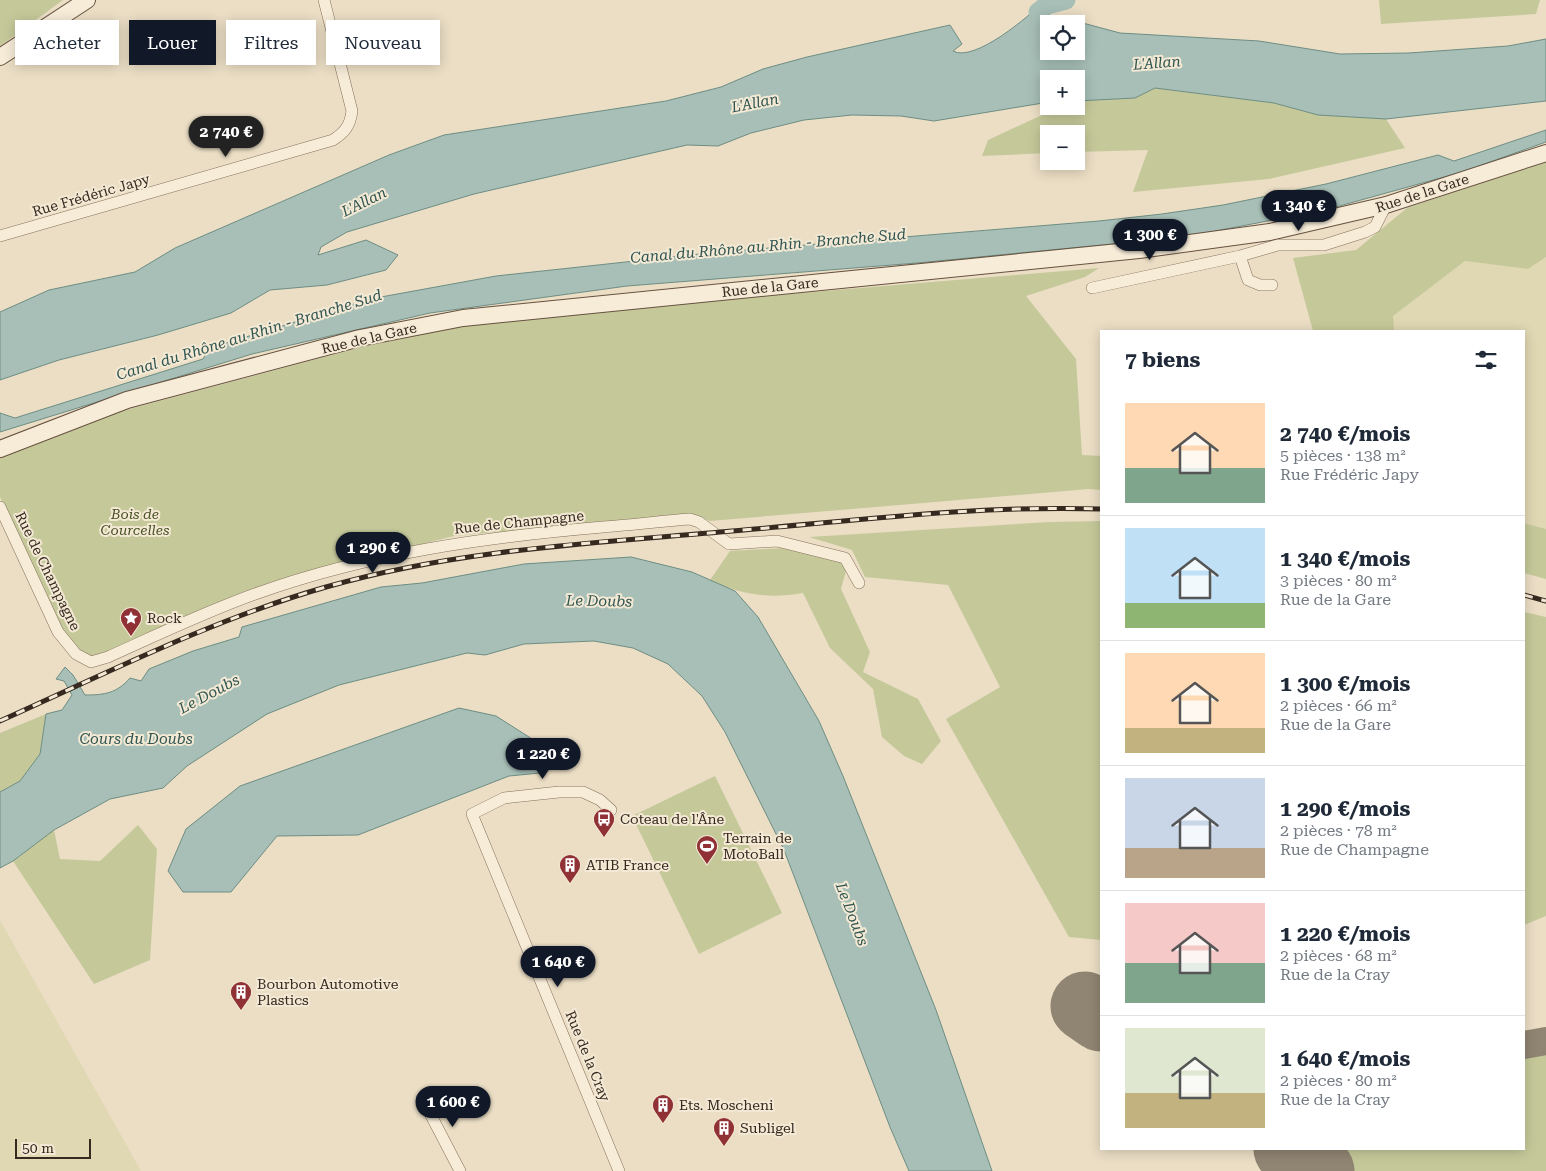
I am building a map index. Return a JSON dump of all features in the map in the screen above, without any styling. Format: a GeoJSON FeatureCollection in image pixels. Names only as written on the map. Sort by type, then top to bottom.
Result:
{"type":"FeatureCollection","features":[{"type":"Feature","properties":{"kind":"main road"},"geometry":{"type":"LineString","coordinates":[[0,57],[87,0]]}},
{"type":"Feature","properties":{"kind":"main road","name":"Rue de la Gare"},"geometry":{"type":"LineString","coordinates":[[0,448],[127,400],[360,338],[463,318],[1139,250],[1274,239],[1386,205],[1546,152]]}},
{"type":"Feature","properties":{"kind":"street","name":"Rue Frédéric Japy"},"geometry":{"type":"LineString","coordinates":[[0,236],[333,140],[344,133],[350,122],[351,104],[324,0]]}},
{"type":"Feature","properties":{"kind":"street"},"geometry":{"type":"LineString","coordinates":[[1092,288],[1240,256],[1274,239],[1324,244],[1365,232],[1375,227],[1386,205]]}},
{"type":"Feature","properties":{"kind":"street"},"geometry":{"type":"LineString","coordinates":[[1240,256],[1248,280],[1260,285],[1272,285]]}},
{"type":"Feature","properties":{"kind":"street","name":"Rue de Champagne"},"geometry":{"type":"LineString","coordinates":[[0,507],[58,632],[76,654],[91,662],[108,657],[236,602],[286,584],[387,556],[460,542],[536,533],[690,519],[698,522],[729,544],[777,542],[845,558],[859,584]]}},
{"type":"Feature","properties":{"kind":"street","name":"Rue de la Cray"},"geometry":{"type":"LineString","coordinates":[[611,810],[583,792],[559,792],[504,798],[491,802],[472,814],[619,1171]]}},
{"type":"Feature","properties":{"kind":"street"},"geometry":{"type":"LineString","coordinates":[[422,1098],[460,1171]]}},
{"type":"Feature","properties":{"kind":"shaded area"},"geometry":{"type":"Polygon","coordinates":[[[1546,257],[1546,529],[1525,523],[1525,330],[1394,330],[1392,316],[1465,261],[1528,269],[1546,257]]]}},
{"type":"Feature","properties":{"kind":"shaded area"},"geometry":{"type":"Polygon","coordinates":[[[0,920],[141,1171],[0,1171],[0,920]]]}},
{"type":"Feature","properties":{"kind":"green space"},"geometry":{"type":"Polygon","coordinates":[[[0,0],[63,0],[36,20],[15,20],[15,35],[0,46],[0,0]]]}},
{"type":"Feature","properties":{"kind":"green space"},"geometry":{"type":"Polygon","coordinates":[[[1379,0],[1540,0],[1536,14],[1381,24],[1379,0]]]}},
{"type":"Feature","properties":{"kind":"green space"},"geometry":{"type":"Polygon","coordinates":[[[1154,88],[1274,103],[1318,115],[1386,119],[1405,148],[1269,179],[1133,192],[1148,150],[1085,152],[1085,125],[1040,125],[1040,153],[982,156],[988,140],[1042,115],[1085,115],[1085,101],[1134,98],[1154,88]]]}},
{"type":"Feature","properties":{"kind":"green space"},"geometry":{"type":"Polygon","coordinates":[[[1546,161],[1546,257],[1528,269],[1465,261],[1393,316],[1394,330],[1313,330],[1293,258],[1356,250],[1407,208],[1546,161]]]}},
{"type":"Feature","properties":{"kind":"green space","name":"Bois de Courcelles"},"geometry":{"type":"Polygon","coordinates":[[[1099,268],[1085,277],[1026,296],[1076,359],[1082,455],[1100,456],[1100,490],[1089,489],[710,521],[691,514],[454,536],[370,557],[94,659],[80,651],[63,630],[0,497],[0,456],[103,416],[418,332],[525,316],[1099,268]]]}},
{"type":"Feature","properties":{"kind":"green space"},"geometry":{"type":"Polygon","coordinates":[[[1100,521],[1100,940],[1069,937],[946,719],[1000,687],[948,585],[865,577],[852,550],[809,537],[1050,522],[1100,521]]]}},
{"type":"Feature","properties":{"kind":"green space"},"geometry":{"type":"Polygon","coordinates":[[[1525,523],[1546,529],[1546,579],[1525,573],[1525,523]]]}},
{"type":"Feature","properties":{"kind":"green space"},"geometry":{"type":"Polygon","coordinates":[[[783,548],[840,561],[847,567],[841,589],[870,652],[863,672],[918,699],[941,741],[922,764],[904,756],[882,737],[873,689],[830,648],[803,593],[779,596],[756,594],[733,589],[710,580],[730,551],[783,548]]]}},
{"type":"Feature","properties":{"kind":"green space"},"geometry":{"type":"Polygon","coordinates":[[[1525,612],[1546,617],[1546,916],[1525,925],[1525,612]]]}},
{"type":"Feature","properties":{"kind":"green space"},"geometry":{"type":"Polygon","coordinates":[[[46,714],[40,754],[20,781],[0,792],[0,733],[46,714]]]}},
{"type":"Feature","properties":{"kind":"green space","name":"Terrain de MotoBall"},"geometry":{"type":"Polygon","coordinates":[[[715,776],[782,913],[699,954],[632,816],[715,776]]]}},
{"type":"Feature","properties":{"kind":"green space"},"geometry":{"type":"Polygon","coordinates":[[[138,825],[157,849],[150,960],[94,984],[13,861],[54,830],[60,859],[100,861],[138,825]]]}},
{"type":"Feature","properties":{"kind":"green space"},"geometry":{"type":"Polygon","coordinates":[[[1546,1050],[1546,1171],[1346,1171],[1320,1150],[1525,1150],[1525,1054],[1546,1050]]]}},
{"type":"Feature","properties":{"kind":"water","name":"L'Allan"},"geometry":{"type":"Polygon","coordinates":[[[1045,0],[1062,0],[1049,15],[1040,15],[1040,60],[1085,60],[1085,24],[1120,33],[1259,41],[1340,54],[1409,53],[1508,46],[1546,39],[1546,101],[1386,119],[1318,115],[1274,103],[1155,88],[1135,98],[1085,101],[1085,70],[1040,70],[1040,103],[934,121],[901,116],[852,115],[804,120],[751,133],[718,146],[687,145],[474,194],[347,232],[321,247],[318,255],[366,240],[398,255],[386,270],[327,285],[270,290],[231,313],[158,335],[59,360],[0,380],[0,312],[49,290],[135,272],[175,248],[389,155],[444,135],[666,101],[721,87],[763,69],[807,57],[950,25],[962,44],[953,51],[962,53],[987,44],[1015,26],[1045,0]]]}},
{"type":"Feature","properties":{"kind":"water"},"geometry":{"type":"Polygon","coordinates":[[[1546,130],[1546,142],[1462,172],[1325,210],[1184,237],[917,263],[627,286],[430,313],[252,354],[0,432],[0,413],[15,418],[203,359],[210,348],[370,299],[496,276],[709,253],[1099,221],[1162,214],[1223,205],[1326,184],[1438,155],[1454,161],[1546,130]]]}},
{"type":"Feature","properties":{"kind":"water","name":"Cours du Doubs"},"geometry":{"type":"Polygon","coordinates":[[[631,557],[692,572],[735,591],[758,617],[819,721],[843,776],[936,1010],[992,1171],[909,1171],[890,1127],[784,850],[725,732],[702,696],[668,664],[633,648],[594,641],[524,644],[485,655],[467,653],[339,685],[267,714],[187,766],[163,788],[110,799],[54,830],[13,861],[0,868],[0,792],[20,781],[40,754],[46,714],[62,710],[72,695],[64,681],[56,679],[65,667],[73,675],[85,695],[105,694],[120,687],[130,678],[141,681],[149,669],[193,651],[239,637],[242,627],[381,587],[422,583],[524,564],[631,557]]]}},
{"type":"Feature","properties":{"kind":"water"},"geometry":{"type":"Polygon","coordinates":[[[459,708],[496,716],[540,744],[540,773],[509,776],[358,835],[277,836],[231,892],[183,892],[168,871],[186,829],[240,786],[459,708]]]}},
{"type":"Feature","properties":{"kind":"waterway"},"geometry":{"type":"LineString","coordinates":[[1038,12],[1047,5],[1066,0]]}},
{"type":"Feature","properties":{"kind":"taxiway"},"geometry":{"type":"LineString","coordinates":[[1525,1045],[1546,1041]]}},
{"type":"Feature","properties":{"kind":"taxiway"},"geometry":{"type":"LineString","coordinates":[[1301,1150],[1309,1164]]}},
{"type":"Feature","properties":{"kind":"runway"},"geometry":{"type":"LineString","coordinates":[[1085,1006],[1100,1016]]}},
{"type":"Feature","properties":{"kind":"runway"},"geometry":{"type":"LineString","coordinates":[[1289,1150],[1320,1171]]}},
{"type":"Feature","properties":{"kind":"railway"},"geometry":{"type":"LineString","coordinates":[[0,721],[161,648],[243,615],[326,587],[426,564],[528,549],[916,515],[1009,509],[1100,509]]}},
{"type":"Feature","properties":{"kind":"railway"},"geometry":{"type":"LineString","coordinates":[[1525,595],[1546,601]]}},
{"type":"Feature","properties":{"kind":"place","name":"Rock"},"geometry":{"type":"Point","coordinates":[131,637]}},
{"type":"Feature","properties":{"kind":"place","name":"Coteau de l'Âne"},"geometry":{"type":"Point","coordinates":[604,838]}},
{"type":"Feature","properties":{"kind":"place","name":"Terrain de MotoBall"},"geometry":{"type":"Point","coordinates":[707,865]}},
{"type":"Feature","properties":{"kind":"place","name":"ATIB France"},"geometry":{"type":"Point","coordinates":[570,884]}},
{"type":"Feature","properties":{"kind":"place","name":"Bourbon Automotive Plastics"},"geometry":{"type":"Point","coordinates":[241,1011]}},
{"type":"Feature","properties":{"kind":"place","name":"Ets. Moscheni"},"geometry":{"type":"Point","coordinates":[663,1124]}},
{"type":"Feature","properties":{"kind":"place","name":"Subligel"},"geometry":{"type":"Point","coordinates":[724,1147]}},
{"type":"Feature","properties":{"kind":"water label","name":"Canal du Rhône au Rhin - Branche Sud"},"geometry":{"type":"Point","coordinates":[768,246]}},
{"type":"Feature","properties":{"kind":"water label","name":"Canal du Rhône au Rhin - Branche Sud"},"geometry":{"type":"Point","coordinates":[249,335]}},
{"type":"Feature","properties":{"kind":"water label","name":"Le Doubs"},"geometry":{"type":"Point","coordinates":[599,601]}},
{"type":"Feature","properties":{"kind":"water label","name":"Le Doubs"},"geometry":{"type":"Point","coordinates":[209,694]}},
{"type":"Feature","properties":{"kind":"water label","name":"Le Doubs"},"geometry":{"type":"Point","coordinates":[852,914]}}]}
